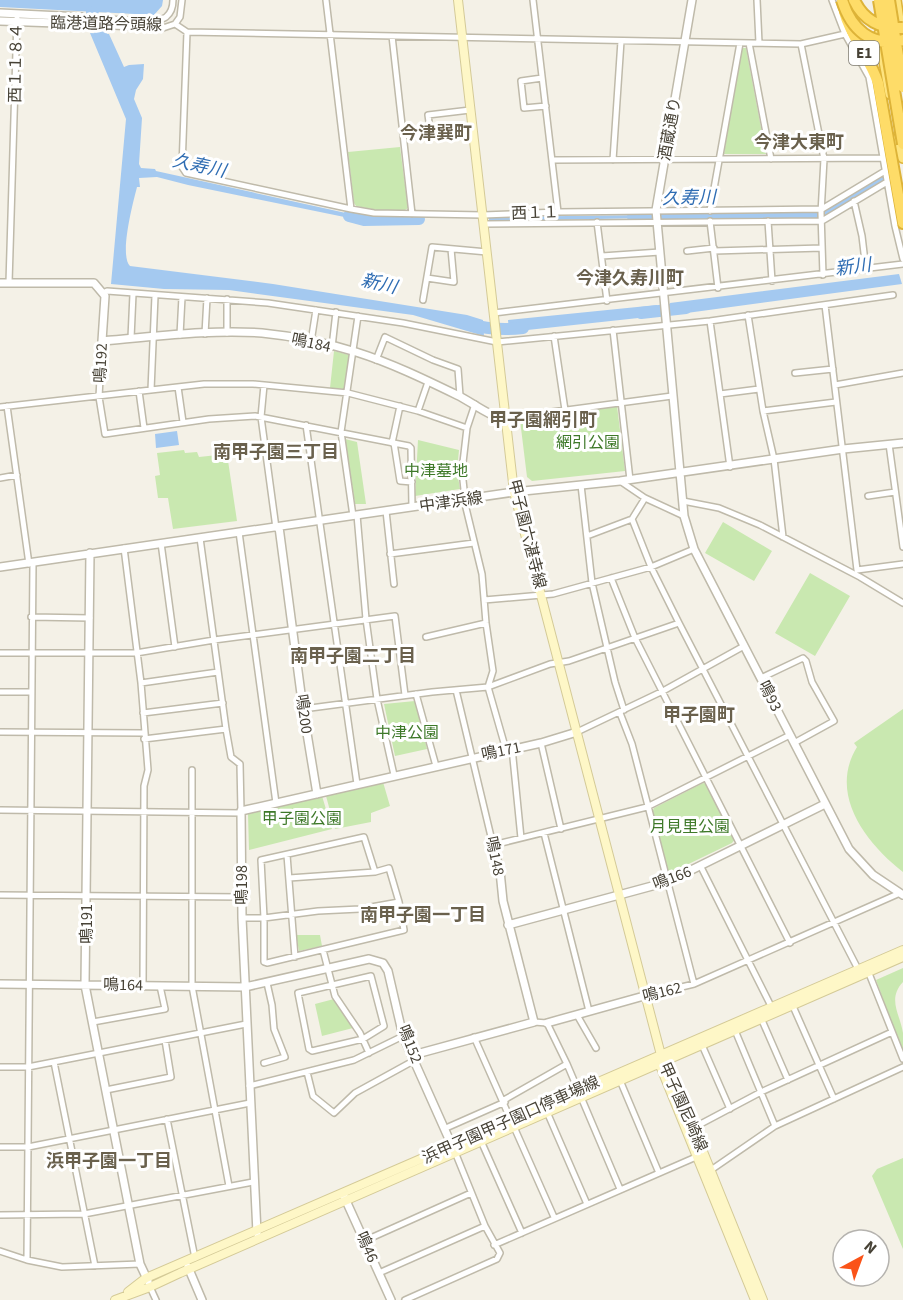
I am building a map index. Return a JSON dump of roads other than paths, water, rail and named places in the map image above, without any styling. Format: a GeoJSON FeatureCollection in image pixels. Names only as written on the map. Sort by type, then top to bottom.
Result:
{"type":"FeatureCollection","features":[{"type":"Feature","properties":{"kind":"highway","name":"E1"},"geometry":{"type":"LineString","coordinates":[[842,0],[849,18],[866,35],[885,43],[903,40]]}},
{"type":"Feature","properties":{"kind":"highway","name":"E1"},"geometry":{"type":"LineString","coordinates":[[842,0],[850,28],[874,72],[883,106],[903,223]]}},
{"type":"Feature","properties":{"kind":"highway","name":"E1"},"geometry":{"type":"LineString","coordinates":[[854,0],[862,13],[874,22],[903,28]]}},
{"type":"Feature","properties":{"kind":"highway"},"geometry":{"type":"LineString","coordinates":[[874,0],[885,72],[903,158]]}},
{"type":"Feature","properties":{"kind":"highway"},"geometry":{"type":"LineString","coordinates":[[879,0],[903,144]]}},
{"type":"Feature","properties":{"kind":"highway"},"geometry":{"type":"LineString","coordinates":[[889,0],[903,87]]}},
{"type":"Feature","properties":{"kind":"highway"},"geometry":{"type":"LineString","coordinates":[[896,0],[903,47]]}},
{"type":"Feature","properties":{"kind":"main road","name":"甲子園六湛寺線"},"geometry":{"type":"LineString","coordinates":[[458,0],[514,492],[662,1060]]}},
{"type":"Feature","properties":{"kind":"main road","name":"浜甲子園甲子園口停車場線"},"geometry":{"type":"LineString","coordinates":[[662,1060],[903,950]]}},
{"type":"Feature","properties":{"kind":"main road","name":"浜甲子園甲子園口停車場線"},"geometry":{"type":"LineString","coordinates":[[864,969],[903,957]]}},
{"type":"Feature","properties":{"kind":"main road","name":"浜甲子園甲子園口停車場線"},"geometry":{"type":"LineString","coordinates":[[120,1299],[146,1278],[187,1265],[258,1235],[619,1077],[702,1045],[734,1028]]}},
{"type":"Feature","properties":{"kind":"main road","name":"甲子園尼崎線"},"geometry":{"type":"LineString","coordinates":[[662,1060],[711,1170],[763,1300]]}},
{"type":"Feature","properties":{"kind":"main road","name":"甲子園尼崎線"},"geometry":{"type":"LineString","coordinates":[[662,1060],[696,1157],[755,1300]]}},
{"type":"Feature","properties":{"kind":"main road","name":"浜甲子園甲子園口停車場線"},"geometry":{"type":"LineString","coordinates":[[454,1149],[481,1141],[513,1123],[547,1112],[580,1094]]}},
{"type":"Feature","properties":{"kind":"main road","name":"浜甲子園甲子園口停車場線"},"geometry":{"type":"LineString","coordinates":[[120,1299],[150,1287],[195,1258],[258,1235]]}},
{"type":"Feature","properties":{"kind":"street","name":"臨港道路今頭線"},"geometry":{"type":"LineString","coordinates":[[0,13],[154,22],[166,18],[173,0]]}},
{"type":"Feature","properties":{"kind":"street"},"geometry":{"type":"LineString","coordinates":[[182,0],[180,17],[175,24],[187,32],[759,44],[801,44],[845,34]]}},
{"type":"Feature","properties":{"kind":"street"},"geometry":{"type":"LineString","coordinates":[[326,0],[351,209]]}},
{"type":"Feature","properties":{"kind":"street"},"geometry":{"type":"LineString","coordinates":[[533,0],[558,212]]}},
{"type":"Feature","properties":{"kind":"street","name":"酒蔵通り"},"geometry":{"type":"LineString","coordinates":[[679,473],[657,216],[692,0]]}},
{"type":"Feature","properties":{"kind":"street"},"geometry":{"type":"LineString","coordinates":[[757,0],[759,44]]}},
{"type":"Feature","properties":{"kind":"street"},"geometry":{"type":"LineString","coordinates":[[832,0],[845,34],[869,77],[903,259]]}},
{"type":"Feature","properties":{"kind":"street","name":"西１１８４"},"geometry":{"type":"LineString","coordinates":[[9,283],[16,14]]}},
{"type":"Feature","properties":{"kind":"street","name":"臨港道路今頭線"},"geometry":{"type":"LineString","coordinates":[[0,21],[160,28],[175,24]]}},
{"type":"Feature","properties":{"kind":"street","name":"西１１"},"geometry":{"type":"LineString","coordinates":[[187,32],[182,167],[186,172],[374,213],[483,215],[558,212],[657,216],[710,211],[822,215]]}},
{"type":"Feature","properties":{"kind":"street"},"geometry":{"type":"LineString","coordinates":[[392,36],[412,214]]}},
{"type":"Feature","properties":{"kind":"street"},"geometry":{"type":"LineString","coordinates":[[613,160],[621,41]]}},
{"type":"Feature","properties":{"kind":"street"},"geometry":{"type":"LineString","coordinates":[[710,211],[740,43]]}},
{"type":"Feature","properties":{"kind":"street"},"geometry":{"type":"LineString","coordinates":[[749,43],[771,159]]}},
{"type":"Feature","properties":{"kind":"street"},"geometry":{"type":"LineString","coordinates":[[801,44],[824,159],[823,275]]}},
{"type":"Feature","properties":{"kind":"street"},"geometry":{"type":"LineString","coordinates":[[543,78],[521,81],[524,108],[546,105]]}},
{"type":"Feature","properties":{"kind":"street"},"geometry":{"type":"LineString","coordinates":[[403,132],[430,129],[428,115],[470,110]]}},
{"type":"Feature","properties":{"kind":"street"},"geometry":{"type":"LineString","coordinates":[[553,160],[883,158]]}},
{"type":"Feature","properties":{"kind":"street"},"geometry":{"type":"LineString","coordinates":[[822,215],[885,171]]}},
{"type":"Feature","properties":{"kind":"street"},"geometry":{"type":"LineString","coordinates":[[484,224],[597,222],[657,216],[710,221],[768,221],[822,215],[854,201],[887,182]]}},
{"type":"Feature","properties":{"kind":"street"},"geometry":{"type":"LineString","coordinates":[[854,201],[862,236],[866,270]]}},
{"type":"Feature","properties":{"kind":"street"},"geometry":{"type":"LineString","coordinates":[[710,221],[717,288]]}},
{"type":"Feature","properties":{"kind":"street"},"geometry":{"type":"LineString","coordinates":[[768,221],[772,281]]}},
{"type":"Feature","properties":{"kind":"street"},"geometry":{"type":"LineString","coordinates":[[597,222],[607,301]]}},
{"type":"Feature","properties":{"kind":"street"},"geometry":{"type":"LineString","coordinates":[[423,300],[432,247],[487,252]]}},
{"type":"Feature","properties":{"kind":"street"},"geometry":{"type":"LineString","coordinates":[[687,251],[822,248]]}},
{"type":"Feature","properties":{"kind":"street"},"geometry":{"type":"LineString","coordinates":[[427,278],[454,282],[451,249]]}},
{"type":"Feature","properties":{"kind":"street"},"geometry":{"type":"LineString","coordinates":[[602,256],[660,252]]}},
{"type":"Feature","properties":{"kind":"street"},"geometry":{"type":"LineString","coordinates":[[494,316],[607,301],[663,298],[717,288],[903,264]]}},
{"type":"Feature","properties":{"kind":"street"},"geometry":{"type":"LineString","coordinates":[[0,283],[94,284],[103,292],[227,299],[336,312],[497,339],[554,336],[666,322],[710,321],[893,295]]}},
{"type":"Feature","properties":{"kind":"street","name":"鳴192"},"geometry":{"type":"LineString","coordinates":[[103,292],[105,296],[99,397],[105,434],[144,428]]}},
{"type":"Feature","properties":{"kind":"street"},"geometry":{"type":"LineString","coordinates":[[131,339],[132,294]]}},
{"type":"Feature","properties":{"kind":"street"},"geometry":{"type":"LineString","coordinates":[[152,390],[155,296]]}},
{"type":"Feature","properties":{"kind":"street"},"geometry":{"type":"LineString","coordinates":[[180,335],[182,297]]}},
{"type":"Feature","properties":{"kind":"street"},"geometry":{"type":"LineString","coordinates":[[205,334],[207,298]]}},
{"type":"Feature","properties":{"kind":"street"},"geometry":{"type":"LineString","coordinates":[[227,299],[227,333]]}},
{"type":"Feature","properties":{"kind":"street"},"geometry":{"type":"LineString","coordinates":[[825,305],[855,572]]}},
{"type":"Feature","properties":{"kind":"street"},"geometry":{"type":"LineString","coordinates":[[311,342],[316,310]]}},
{"type":"Feature","properties":{"kind":"street"},"geometry":{"type":"LineString","coordinates":[[332,347],[336,312]]}},
{"type":"Feature","properties":{"kind":"street"},"geometry":{"type":"LineString","coordinates":[[748,315],[759,389],[774,459],[783,537]]}},
{"type":"Feature","properties":{"kind":"street"},"geometry":{"type":"LineString","coordinates":[[358,316],[341,432],[355,516],[377,699],[394,776]]}},
{"type":"Feature","properties":{"kind":"street"},"geometry":{"type":"LineString","coordinates":[[710,321],[730,467]]}},
{"type":"Feature","properties":{"kind":"street"},"geometry":{"type":"LineString","coordinates":[[613,330],[630,480]]}},
{"type":"Feature","properties":{"kind":"street","name":"鳴184"},"geometry":{"type":"LineString","coordinates":[[102,341],[180,335],[262,333],[311,342],[354,352],[376,360],[460,396],[499,418],[506,418]]}},
{"type":"Feature","properties":{"kind":"street"},"geometry":{"type":"LineString","coordinates":[[554,336],[565,410]]}},
{"type":"Feature","properties":{"kind":"street"},"geometry":{"type":"LineString","coordinates":[[376,360],[386,337],[433,360],[458,369],[460,396]]}},
{"type":"Feature","properties":{"kind":"street"},"geometry":{"type":"LineString","coordinates":[[795,373],[833,369]]}},
{"type":"Feature","properties":{"kind":"street"},"geometry":{"type":"LineString","coordinates":[[835,385],[903,373]]}},
{"type":"Feature","properties":{"kind":"street"},"geometry":{"type":"LineString","coordinates":[[418,411],[428,381]]}},
{"type":"Feature","properties":{"kind":"street"},"geometry":{"type":"LineString","coordinates":[[0,406],[204,384],[264,385],[348,393],[418,411],[467,429]]}},
{"type":"Feature","properties":{"kind":"street"},"geometry":{"type":"LineString","coordinates":[[264,385],[261,417],[278,527]]}},
{"type":"Feature","properties":{"kind":"street"},"geometry":{"type":"LineString","coordinates":[[178,387],[183,422]]}},
{"type":"Feature","properties":{"kind":"street"},"geometry":{"type":"LineString","coordinates":[[720,394],[759,389]]}},
{"type":"Feature","properties":{"kind":"street"},"geometry":{"type":"LineString","coordinates":[[139,391],[144,428],[220,418],[261,417],[409,446],[411,448],[412,507]]}},
{"type":"Feature","properties":{"kind":"street"},"geometry":{"type":"LineString","coordinates":[[506,418],[672,396]]}},
{"type":"Feature","properties":{"kind":"street"},"geometry":{"type":"LineString","coordinates":[[763,411],[837,402]]}},
{"type":"Feature","properties":{"kind":"street"},"geometry":{"type":"LineString","coordinates":[[475,404],[467,429],[462,471],[465,500],[482,574],[486,623],[494,671],[488,687],[509,749],[521,838]]}},
{"type":"Feature","properties":{"kind":"street"},"geometry":{"type":"LineString","coordinates":[[7,406],[31,563],[32,732],[27,1260]]}},
{"type":"Feature","properties":{"kind":"street"},"geometry":{"type":"LineString","coordinates":[[400,406],[393,443],[400,481],[412,482]]}},
{"type":"Feature","properties":{"kind":"street"},"geometry":{"type":"LineString","coordinates":[[306,425],[357,784]]}},
{"type":"Feature","properties":{"kind":"street","name":"中津浜線"},"geometry":{"type":"LineString","coordinates":[[0,567],[514,492],[620,482],[903,443]]}},
{"type":"Feature","properties":{"kind":"street"},"geometry":{"type":"LineString","coordinates":[[889,444],[903,547]]}},
{"type":"Feature","properties":{"kind":"street","name":"鳴93"},"geometry":{"type":"LineString","coordinates":[[679,473],[684,516],[694,549],[825,804],[849,849],[873,875],[902,894]]}},
{"type":"Feature","properties":{"kind":"street"},"geometry":{"type":"LineString","coordinates":[[0,478],[17,476]]}},
{"type":"Feature","properties":{"kind":"street"},"geometry":{"type":"LineString","coordinates":[[620,482],[645,498],[684,516]]}},
{"type":"Feature","properties":{"kind":"street"},"geometry":{"type":"LineString","coordinates":[[581,485],[592,583],[622,711],[694,984]]}},
{"type":"Feature","properties":{"kind":"street"},"geometry":{"type":"LineString","coordinates":[[868,496],[896,492]]}},
{"type":"Feature","properties":{"kind":"street"},"geometry":{"type":"LineString","coordinates":[[587,536],[632,519],[645,498]]}},
{"type":"Feature","properties":{"kind":"street"},"geometry":{"type":"LineString","coordinates":[[683,501],[719,508],[783,537],[855,572],[903,603]]}},
{"type":"Feature","properties":{"kind":"street"},"geometry":{"type":"LineString","coordinates":[[386,511],[394,584]]}},
{"type":"Feature","properties":{"kind":"street"},"geometry":{"type":"LineString","coordinates":[[632,519],[651,567],[834,923],[864,969],[903,1059]]}},
{"type":"Feature","properties":{"kind":"street","name":"鳴200"},"geometry":{"type":"LineString","coordinates":[[278,527],[317,794]]}},
{"type":"Feature","properties":{"kind":"street"},"geometry":{"type":"LineString","coordinates":[[239,532],[276,803]]}},
{"type":"Feature","properties":{"kind":"street","name":"鳴198"},"geometry":{"type":"LineString","coordinates":[[200,537],[226,729],[231,757],[240,764],[246,1024],[253,1182],[258,1235]]}},
{"type":"Feature","properties":{"kind":"street"},"geometry":{"type":"LineString","coordinates":[[161,543],[175,647]]}},
{"type":"Feature","properties":{"kind":"street"},"geometry":{"type":"LineString","coordinates":[[390,554],[474,543]]}},
{"type":"Feature","properties":{"kind":"street"},"geometry":{"type":"LineString","coordinates":[[124,548],[141,683],[148,770],[144,786],[143,985]]}},
{"type":"Feature","properties":{"kind":"street"},"geometry":{"type":"LineString","coordinates":[[484,600],[553,594],[651,567],[694,549]]}},
{"type":"Feature","properties":{"kind":"street","name":"鳴191"},"geometry":{"type":"LineString","coordinates":[[90,553],[85,985],[140,1264],[150,1287]]}},
{"type":"Feature","properties":{"kind":"street"},"geometry":{"type":"LineString","coordinates":[[855,572],[903,564]]}},
{"type":"Feature","properties":{"kind":"street"},"geometry":{"type":"LineString","coordinates":[[611,578],[635,638],[790,943]]}},
{"type":"Feature","properties":{"kind":"street"},"geometry":{"type":"LineString","coordinates":[[31,616],[90,618]]}},
{"type":"Feature","properties":{"kind":"street"},"geometry":{"type":"LineString","coordinates":[[0,653],[136,653],[214,640],[395,616],[405,695]]}},
{"type":"Feature","properties":{"kind":"street"},"geometry":{"type":"LineString","coordinates":[[426,637],[486,623]]}},
{"type":"Feature","properties":{"kind":"street"},"geometry":{"type":"LineString","coordinates":[[303,709],[405,695],[488,687],[680,623]]}},
{"type":"Feature","properties":{"kind":"street","name":"鳴171"},"geometry":{"type":"LineString","coordinates":[[0,810],[241,812],[541,743],[577,732],[663,692],[744,646]]}},
{"type":"Feature","properties":{"kind":"street"},"geometry":{"type":"LineString","coordinates":[[761,678],[803,658],[806,661],[812,682],[834,721],[794,743]]}},
{"type":"Feature","properties":{"kind":"street"},"geometry":{"type":"LineString","coordinates":[[141,683],[218,672]]}},
{"type":"Feature","properties":{"kind":"street","name":"鳴148"},"geometry":{"type":"LineString","coordinates":[[456,690],[493,845],[508,925],[534,1022]]}},
{"type":"Feature","properties":{"kind":"street"},"geometry":{"type":"LineString","coordinates":[[0,692],[31,692]]}},
{"type":"Feature","properties":{"kind":"street"},"geometry":{"type":"LineString","coordinates":[[416,694],[436,766]]}},
{"type":"Feature","properties":{"kind":"street"},"geometry":{"type":"LineString","coordinates":[[143,713],[223,703]]}},
{"type":"Feature","properties":{"kind":"street"},"geometry":{"type":"LineString","coordinates":[[0,732],[88,732],[144,736],[226,729]]}},
{"type":"Feature","properties":{"kind":"street"},"geometry":{"type":"LineString","coordinates":[[493,845],[647,807],[790,735]]}},
{"type":"Feature","properties":{"kind":"street"},"geometry":{"type":"LineString","coordinates":[[541,743],[561,829]]}},
{"type":"Feature","properties":{"kind":"street"},"geometry":{"type":"LineString","coordinates":[[192,770],[192,986],[229,1186]]}},
{"type":"Feature","properties":{"kind":"street","name":"鳴166"},"geometry":{"type":"LineString","coordinates":[[508,925],[667,882],[825,804]]}},
{"type":"Feature","properties":{"kind":"street"},"geometry":{"type":"LineString","coordinates":[[544,833],[589,1011]]}},
{"type":"Feature","properties":{"kind":"street"},"geometry":{"type":"LineString","coordinates":[[289,878],[375,872],[389,868],[404,930],[267,963],[264,962],[261,860],[364,837],[375,872]]}},
{"type":"Feature","properties":{"kind":"street"},"geometry":{"type":"LineString","coordinates":[[287,855],[295,957]]}},
{"type":"Feature","properties":{"kind":"street"},"geometry":{"type":"LineString","coordinates":[[701,867],[773,1010]]}},
{"type":"Feature","properties":{"kind":"street","name":"鳴162"},"geometry":{"type":"LineString","coordinates":[[414,1057],[474,1037],[534,1022],[547,1023],[694,984],[902,894]]}},
{"type":"Feature","properties":{"kind":"street"},"geometry":{"type":"LineString","coordinates":[[0,895],[242,897]]}},
{"type":"Feature","properties":{"kind":"street"},"geometry":{"type":"LineString","coordinates":[[242,918],[360,909],[399,902]]}},
{"type":"Feature","properties":{"kind":"street"},"geometry":{"type":"LineString","coordinates":[[323,950],[335,996],[363,1039],[369,1053]]}},
{"type":"Feature","properties":{"kind":"street","name":"鳴152"},"geometry":{"type":"LineString","coordinates":[[245,987],[369,959],[383,963],[388,970],[403,1036],[446,1128],[485,1226],[500,1253],[497,1259],[405,1300]]}},
{"type":"Feature","properties":{"kind":"street"},"geometry":{"type":"LineString","coordinates":[[371,976],[384,1026],[363,1039],[312,1052],[309,1049],[298,993],[371,976]]}},
{"type":"Feature","properties":{"kind":"street"},"geometry":{"type":"LineString","coordinates":[[264,1063],[285,1058],[274,1029],[267,983]]}},
{"type":"Feature","properties":{"kind":"street","name":"鳴164"},"geometry":{"type":"LineString","coordinates":[[0,984],[245,987]]}},
{"type":"Feature","properties":{"kind":"street"},"geometry":{"type":"LineString","coordinates":[[93,1022],[165,1009],[160,986]]}},
{"type":"Feature","properties":{"kind":"street"},"geometry":{"type":"LineString","coordinates":[[791,1002],[834,1099]]}},
{"type":"Feature","properties":{"kind":"street"},"geometry":{"type":"LineString","coordinates":[[577,1014],[596,1048]]}},
{"type":"Feature","properties":{"kind":"street"},"geometry":{"type":"LineString","coordinates":[[760,1016],[788,1080]]}},
{"type":"Feature","properties":{"kind":"street"},"geometry":{"type":"LineString","coordinates":[[547,1023],[567,1064],[620,1190]]}},
{"type":"Feature","properties":{"kind":"street"},"geometry":{"type":"LineString","coordinates":[[0,1067],[28,1067],[246,1024]]}},
{"type":"Feature","properties":{"kind":"street"},"geometry":{"type":"LineString","coordinates":[[734,1028],[775,1126]]}},
{"type":"Feature","properties":{"kind":"street"},"geometry":{"type":"LineString","coordinates":[[693,1128],[761,1092],[892,1032]]}},
{"type":"Feature","properties":{"kind":"street"},"geometry":{"type":"LineString","coordinates":[[249,1086],[354,1060],[403,1036]]}},
{"type":"Feature","properties":{"kind":"street"},"geometry":{"type":"LineString","coordinates":[[474,1037],[554,1217]]}},
{"type":"Feature","properties":{"kind":"street"},"geometry":{"type":"LineString","coordinates":[[106,1090],[171,1077],[165,1040]]}},
{"type":"Feature","properties":{"kind":"street"},"geometry":{"type":"LineString","coordinates":[[702,1045],[730,1109]]}},
{"type":"Feature","properties":{"kind":"street"},"geometry":{"type":"LineString","coordinates":[[306,1072],[313,1096],[334,1113],[355,1093],[414,1057]]}},
{"type":"Feature","properties":{"kind":"street"},"geometry":{"type":"LineString","coordinates":[[54,1062],[95,1266]]}},
{"type":"Feature","properties":{"kind":"street"},"geometry":{"type":"LineString","coordinates":[[446,1128],[504,1101],[567,1064]]}},
{"type":"Feature","properties":{"kind":"street"},"geometry":{"type":"LineString","coordinates":[[711,1170],[775,1126],[903,1067]]}},
{"type":"Feature","properties":{"kind":"street"},"geometry":{"type":"LineString","coordinates":[[619,1077],[659,1173]]}},
{"type":"Feature","properties":{"kind":"street"},"geometry":{"type":"LineString","coordinates":[[0,1147],[28,1147],[250,1103]]}},
{"type":"Feature","properties":{"kind":"street"},"geometry":{"type":"LineString","coordinates":[[547,1112],[587,1204]]}},
{"type":"Feature","properties":{"kind":"street"},"geometry":{"type":"LineString","coordinates":[[167,1119],[195,1258]]}},
{"type":"Feature","properties":{"kind":"street"},"geometry":{"type":"LineString","coordinates":[[481,1141],[522,1233]]}},
{"type":"Feature","properties":{"kind":"street"},"geometry":{"type":"LineString","coordinates":[[494,1245],[696,1157]]}},
{"type":"Feature","properties":{"kind":"street"},"geometry":{"type":"LineString","coordinates":[[0,1215],[84,1214],[253,1182]]}},
{"type":"Feature","properties":{"kind":"street"},"geometry":{"type":"LineString","coordinates":[[364,1241],[471,1193]]}},
{"type":"Feature","properties":{"kind":"street","name":"鳴46"},"geometry":{"type":"LineString","coordinates":[[345,1197],[391,1300]]}},
{"type":"Feature","properties":{"kind":"street"},"geometry":{"type":"LineString","coordinates":[[378,1273],[485,1226]]}},
{"type":"Feature","properties":{"kind":"street"},"geometry":{"type":"LineString","coordinates":[[0,1251],[27,1260],[62,1267],[140,1264]]}},
{"type":"Feature","properties":{"kind":"street"},"geometry":{"type":"LineString","coordinates":[[187,1265],[202,1300]]}},
{"type":"Feature","properties":{"kind":"street"},"geometry":{"type":"LineString","coordinates":[[150,1287],[156,1300]]}},
{"type":"Feature","properties":{"kind":"water"},"geometry":{"type":"Polygon","coordinates":[[[0,0],[163,0],[162,6],[154,15],[0,7],[0,0]]]}},
{"type":"Feature","properties":{"kind":"water"},"geometry":{"type":"Polygon","coordinates":[[[90,33],[109,34],[124,67],[144,64],[143,79],[136,90],[134,99],[142,118],[139,164],[141,168],[155,169],[364,217],[364,221],[157,177],[139,178],[140,187],[137,187],[126,240],[127,260],[130,266],[273,284],[467,315],[483,320],[484,336],[413,315],[229,290],[164,289],[111,284],[126,119],[90,33]]]}},
{"type":"Feature","properties":{"kind":"water"},"geometry":{"type":"Polygon","coordinates":[[[648,215],[648,218],[489,221],[489,217],[648,215]]]}},
{"type":"Feature","properties":{"kind":"water"},"geometry":{"type":"Polygon","coordinates":[[[899,274],[902,284],[672,315],[670,303],[899,274]]]}},
{"type":"Feature","properties":{"kind":"water"},"geometry":{"type":"Polygon","coordinates":[[[657,305],[657,316],[509,332],[508,320],[657,305]]]}},
{"type":"Feature","properties":{"kind":"water"},"geometry":{"type":"Polygon","coordinates":[[[177,431],[179,445],[156,448],[155,434],[177,431]]]}},
{"type":"Feature","properties":{"kind":"waterway","name":"新川"},"geometry":{"type":"LineString","coordinates":[[92,12],[106,47]]}},
{"type":"Feature","properties":{"kind":"waterway","name":"久寿川"},"geometry":{"type":"LineString","coordinates":[[633,217],[825,214],[880,180]]}},
{"type":"Feature","properties":{"kind":"waterway","name":"久寿川"},"geometry":{"type":"LineString","coordinates":[[349,216],[364,220],[419,219]]}},
{"type":"Feature","properties":{"kind":"waterway","name":"新川"},"geometry":{"type":"LineString","coordinates":[[641,313],[686,308]]}},
{"type":"Feature","properties":{"kind":"waterway","name":"新川"},"geometry":{"type":"LineString","coordinates":[[469,324],[496,329],[523,328]]}},
{"type":"Feature","properties":{"kind":"district","name":"今津巽町"},"geometry":{"type":"Point","coordinates":[436,133]}},
{"type":"Feature","properties":{"kind":"district","name":"今津大東町"},"geometry":{"type":"Point","coordinates":[799,142]}},
{"type":"Feature","properties":{"kind":"district","name":"今津久寿川町"},"geometry":{"type":"Point","coordinates":[630,278]}},
{"type":"Feature","properties":{"kind":"district","name":"甲子園網引町"},"geometry":{"type":"Point","coordinates":[543,420]}},
{"type":"Feature","properties":{"kind":"district","name":"南甲子園三丁目"},"geometry":{"type":"Point","coordinates":[276,452]}},
{"type":"Feature","properties":{"kind":"district","name":"南甲子園二丁目"},"geometry":{"type":"Point","coordinates":[353,656]}},
{"type":"Feature","properties":{"kind":"district","name":"甲子園町"},"geometry":{"type":"Point","coordinates":[699,715]}},
{"type":"Feature","properties":{"kind":"district","name":"南甲子園一丁目"},"geometry":{"type":"Point","coordinates":[423,915]}},
{"type":"Feature","properties":{"kind":"district","name":"浜甲子園一丁目"},"geometry":{"type":"Point","coordinates":[109,1161]}},
{"type":"Feature","properties":{"kind":"park label","name":"網引公園"},"geometry":{"type":"Point","coordinates":[588,443]}},
{"type":"Feature","properties":{"kind":"park label","name":"中津墓地"},"geometry":{"type":"Point","coordinates":[436,471]}},
{"type":"Feature","properties":{"kind":"park label","name":"中津公園"},"geometry":{"type":"Point","coordinates":[407,733]}},
{"type":"Feature","properties":{"kind":"park label","name":"甲子園公園"},"geometry":{"type":"Point","coordinates":[302,819]}},
{"type":"Feature","properties":{"kind":"park label","name":"月見里公園"},"geometry":{"type":"Point","coordinates":[690,827]}}]}
